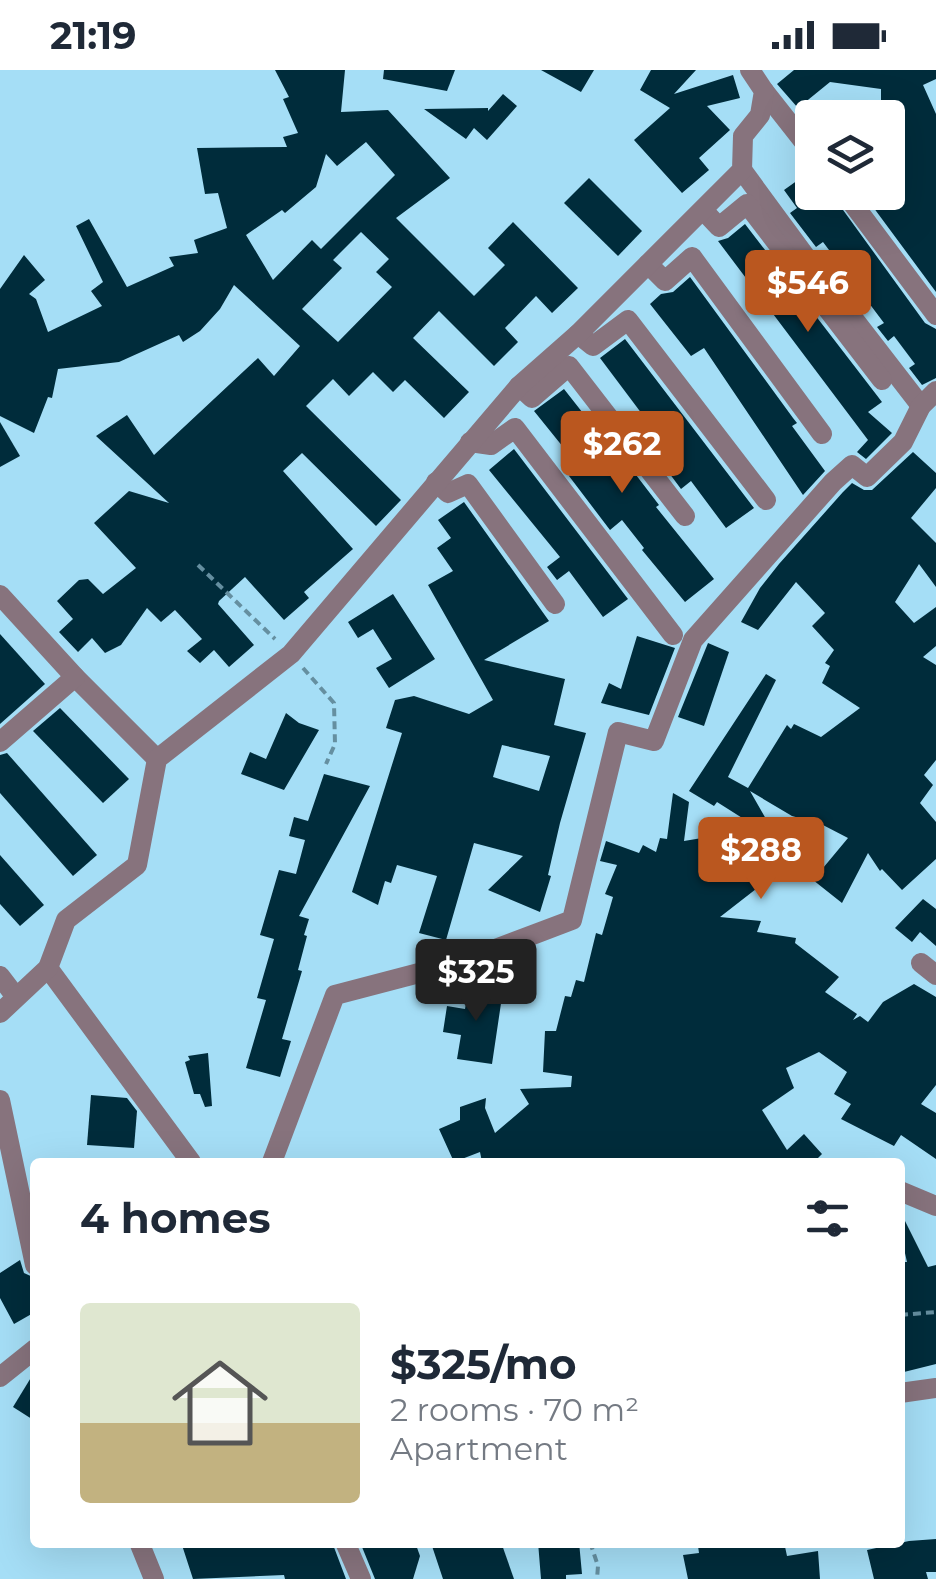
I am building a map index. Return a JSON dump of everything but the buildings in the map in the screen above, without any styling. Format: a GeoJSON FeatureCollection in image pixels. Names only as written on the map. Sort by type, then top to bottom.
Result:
{"type":"FeatureCollection","features":[{"type":"Feature","properties":{"kind":"street"},"geometry":{"type":"LineString","coordinates":[[750,70],[795,130]]}},
{"type":"Feature","properties":{"kind":"street"},"geometry":{"type":"LineString","coordinates":[[274,1158],[335,995],[461,962],[572,920],[618,732],[654,741],[693,640],[833,482],[852,465],[867,478],[903,442],[929,398],[805,256],[742,170],[743,136],[760,114],[764,90]]}},
{"type":"Feature","properties":{"kind":"street"},"geometry":{"type":"LineString","coordinates":[[0,1013],[48,968],[66,920],[137,866],[157,759],[291,654],[519,386],[578,334],[742,170]]}},
{"type":"Feature","properties":{"kind":"street"},"geometry":{"type":"LineString","coordinates":[[704,210],[719,226],[747,204],[882,380]]}},
{"type":"Feature","properties":{"kind":"street"},"geometry":{"type":"LineString","coordinates":[[857,210],[936,315]]}},
{"type":"Feature","properties":{"kind":"street"},"geometry":{"type":"LineString","coordinates":[[648,264],[665,281],[692,258],[822,434]]}},
{"type":"Feature","properties":{"kind":"street"},"geometry":{"type":"LineString","coordinates":[[578,334],[593,346],[628,320],[766,500]]}},
{"type":"Feature","properties":{"kind":"street"},"geometry":{"type":"LineString","coordinates":[[519,386],[532,398],[570,366],[685,516]]}},
{"type":"Feature","properties":{"kind":"street"},"geometry":{"type":"LineString","coordinates":[[470,442],[491,445],[515,428],[673,635]]}},
{"type":"Feature","properties":{"kind":"street"},"geometry":{"type":"LineString","coordinates":[[436,482],[448,493],[468,484],[556,604]]}},
{"type":"Feature","properties":{"kind":"street"},"geometry":{"type":"LineString","coordinates":[[0,595],[74,677],[157,759]]}},
{"type":"Feature","properties":{"kind":"street"},"geometry":{"type":"LineString","coordinates":[[0,742],[74,677]]}},
{"type":"Feature","properties":{"kind":"street"},"geometry":{"type":"LineString","coordinates":[[48,968],[188,1158]]}},
{"type":"Feature","properties":{"kind":"street"},"geometry":{"type":"LineString","coordinates":[[0,976],[16,997]]}},
{"type":"Feature","properties":{"kind":"street"},"geometry":{"type":"LineString","coordinates":[[0,1100],[30,1241]]}},
{"type":"Feature","properties":{"kind":"street"},"geometry":{"type":"LineString","coordinates":[[905,1193],[936,1206]]}},
{"type":"Feature","properties":{"kind":"street"},"geometry":{"type":"LineString","coordinates":[[0,1376],[30,1353]]}},
{"type":"Feature","properties":{"kind":"street"},"geometry":{"type":"LineString","coordinates":[[905,1392],[936,1388]]}},
{"type":"Feature","properties":{"kind":"street"},"geometry":{"type":"LineString","coordinates":[[141,1548],[154,1579]]}},
{"type":"Feature","properties":{"kind":"street"},"geometry":{"type":"LineString","coordinates":[[348,1548],[361,1579]]}},
{"type":"Feature","properties":{"kind":"path"},"geometry":{"type":"LineString","coordinates":[[198,565],[291,654],[334,704],[335,744],[326,764]]}},
{"type":"Feature","properties":{"kind":"path"},"geometry":{"type":"LineString","coordinates":[[905,1315],[936,1312]]}},
{"type":"Feature","properties":{"kind":"path"},"geometry":{"type":"LineString","coordinates":[[592,1548],[598,1566],[597,1579]]}}]}
